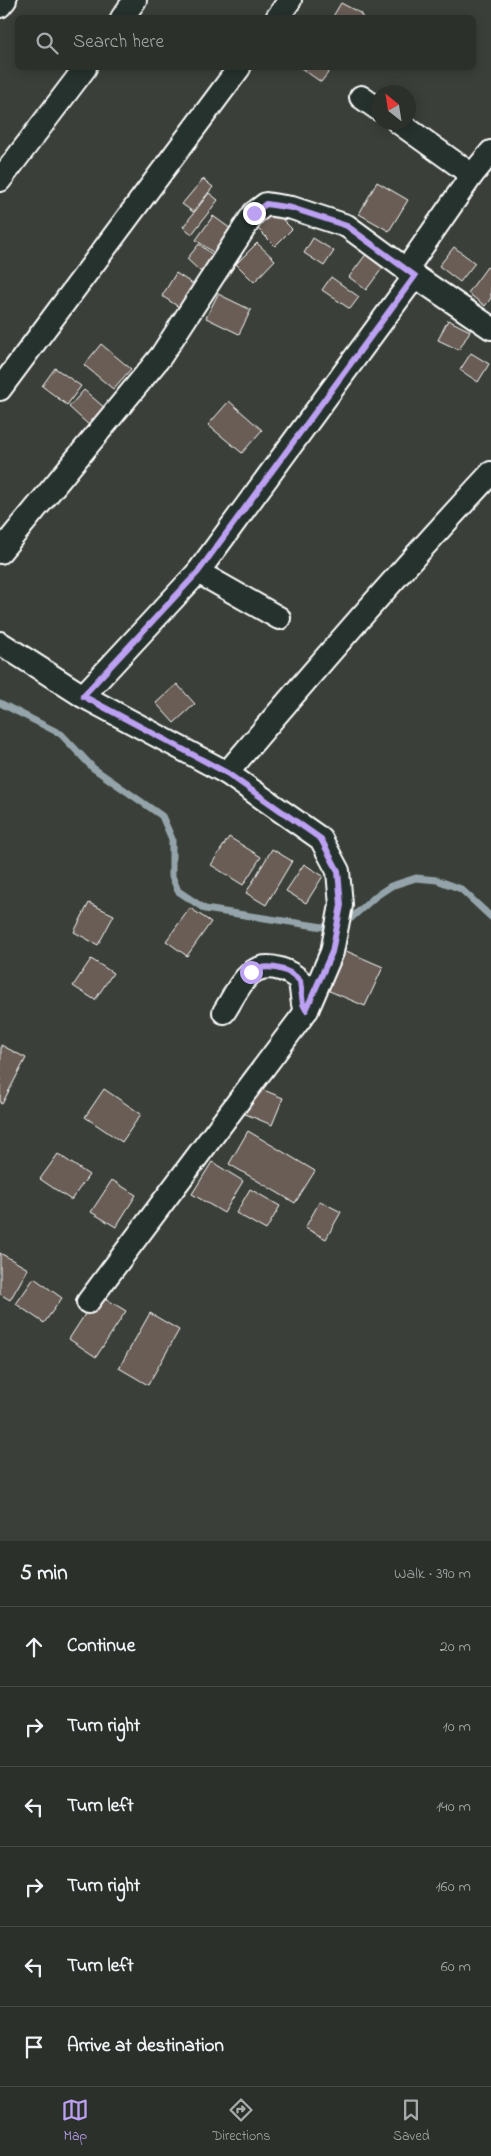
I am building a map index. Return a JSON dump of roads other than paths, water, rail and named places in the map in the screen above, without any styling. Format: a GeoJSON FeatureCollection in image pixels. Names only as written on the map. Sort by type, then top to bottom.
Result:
{"type":"FeatureCollection","features":[{"type":"Feature","properties":{"kind":"street"},"geometry":{"type":"LineString","coordinates":[[0,6],[5,0]]}},
{"type":"Feature","properties":{"kind":"street"},"geometry":{"type":"LineString","coordinates":[[124,15],[135,0]]}},
{"type":"Feature","properties":{"kind":"street"},"geometry":{"type":"LineString","coordinates":[[278,15],[290,0]]}},
{"type":"Feature","properties":{"kind":"street"},"geometry":{"type":"LineString","coordinates":[[0,180],[83,70]]}},
{"type":"Feature","properties":{"kind":"street"},"geometry":{"type":"LineString","coordinates":[[0,389],[238,70]]}},
{"type":"Feature","properties":{"kind":"street"},"geometry":{"type":"LineString","coordinates":[[409,130],[472,175]]}},
{"type":"Feature","properties":{"kind":"street"},"geometry":{"type":"LineString","coordinates":[[83,696],[198,572],[410,273],[472,175],[491,152]]}},
{"type":"Feature","properties":{"kind":"street"},"geometry":{"type":"LineString","coordinates":[[0,552],[161,356],[254,213],[266,204],[292,208],[347,226],[410,273],[491,328]]}},
{"type":"Feature","properties":{"kind":"street"},"geometry":{"type":"LineString","coordinates":[[227,773],[323,658],[394,577],[491,473]]}},
{"type":"Feature","properties":{"kind":"street"},"geometry":{"type":"LineString","coordinates":[[198,572],[279,618]]}},
{"type":"Feature","properties":{"kind":"street"},"geometry":{"type":"LineString","coordinates":[[0,643],[83,696],[227,773],[321,839],[338,871],[341,905],[332,952],[306,1010],[88,1302]]}},
{"type":"Feature","properties":{"kind":"street"},"geometry":{"type":"LineString","coordinates":[[224,1012],[251,972],[259,967],[268,966],[298,978],[306,1010]]}},
{"type":"Feature","properties":{"kind":"waterway"},"geometry":{"type":"LineString","coordinates":[[0,703],[61,734],[93,768],[162,816],[172,839],[172,876],[178,891],[205,909],[323,927],[349,920],[376,896],[391,886],[416,878],[437,880],[461,889],[491,917]]}}]}
